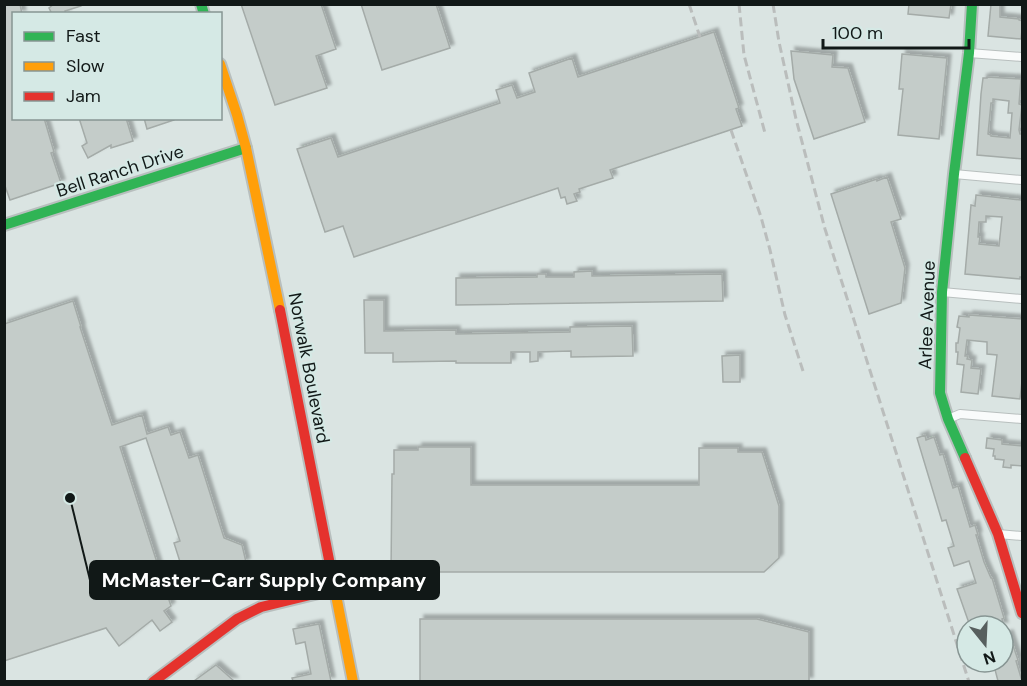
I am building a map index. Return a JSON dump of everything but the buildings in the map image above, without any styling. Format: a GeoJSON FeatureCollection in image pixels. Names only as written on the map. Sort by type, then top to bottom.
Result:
{"type":"FeatureCollection","features":[{"type":"Feature","properties":{"kind":"street","name":"Arlee Avenue"},"geometry":{"type":"LineString","coordinates":[[972,4],[969,52],[942,292],[940,393],[948,419],[998,534],[1023,613]]}},
{"type":"Feature","properties":{"kind":"street"},"geometry":{"type":"LineString","coordinates":[[969,52],[1023,57]]}},
{"type":"Feature","properties":{"kind":"street","name":"Norwalk Boulevard"},"geometry":{"type":"LineString","coordinates":[[222,70],[246,148],[275,280],[353,681]]}},
{"type":"Feature","properties":{"kind":"street","name":"Bell Ranch Drive"},"geometry":{"type":"LineString","coordinates":[[4,225],[246,148]]}},
{"type":"Feature","properties":{"kind":"street"},"geometry":{"type":"LineString","coordinates":[[954,174],[1023,180]]}},
{"type":"Feature","properties":{"kind":"street"},"geometry":{"type":"LineString","coordinates":[[942,292],[1023,299]]}},
{"type":"Feature","properties":{"kind":"street"},"geometry":{"type":"LineString","coordinates":[[948,419],[960,414],[1023,419]]}},
{"type":"Feature","properties":{"kind":"street"},"geometry":{"type":"LineString","coordinates":[[998,534],[1023,536]]}},
{"type":"Feature","properties":{"kind":"street"},"geometry":{"type":"LineString","coordinates":[[153,681],[237,619],[261,607],[335,589]]}},
{"type":"Feature","properties":{"kind":"railway"},"geometry":{"type":"LineString","coordinates":[[689,4],[700,37]]}},
{"type":"Feature","properties":{"kind":"railway"},"geometry":{"type":"LineString","coordinates":[[739,4],[744,55],[765,133]]}},
{"type":"Feature","properties":{"kind":"railway"},"geometry":{"type":"LineString","coordinates":[[773,4],[796,119],[825,229],[969,682]]}},
{"type":"Feature","properties":{"kind":"railway"},"geometry":{"type":"LineString","coordinates":[[731,130],[761,217],[785,315],[803,371]]}},
{"type":"Feature","properties":{"kind":"traffic: fast"},"geometry":{"type":"LineString","coordinates":[[201,4],[203,12]]}},
{"type":"Feature","properties":{"kind":"traffic: fast"},"geometry":{"type":"LineString","coordinates":[[965,458],[948,419],[940,393],[942,292],[969,53],[972,4]]}},
{"type":"Feature","properties":{"kind":"traffic: fast"},"geometry":{"type":"LineString","coordinates":[[4,225],[246,148]]}},
{"type":"Feature","properties":{"kind":"traffic: slow"},"geometry":{"type":"LineString","coordinates":[[222,70],[246,148],[280,310]]}},
{"type":"Feature","properties":{"kind":"traffic: slow"},"geometry":{"type":"LineString","coordinates":[[333,580],[353,682]]}},
{"type":"Feature","properties":{"kind":"traffic: jam"},"geometry":{"type":"LineString","coordinates":[[280,310],[333,580]]}},
{"type":"Feature","properties":{"kind":"traffic: jam"},"geometry":{"type":"LineString","coordinates":[[965,458],[998,534],[1022,613]]}},
{"type":"Feature","properties":{"kind":"traffic: jam"},"geometry":{"type":"LineString","coordinates":[[153,682],[237,619],[261,607],[335,589]]}},
{"type":"Feature","properties":{"kind":"place","name":"McMaster-Carr Supply Company"},"geometry":{"type":"Point","coordinates":[70,498]}}]}
